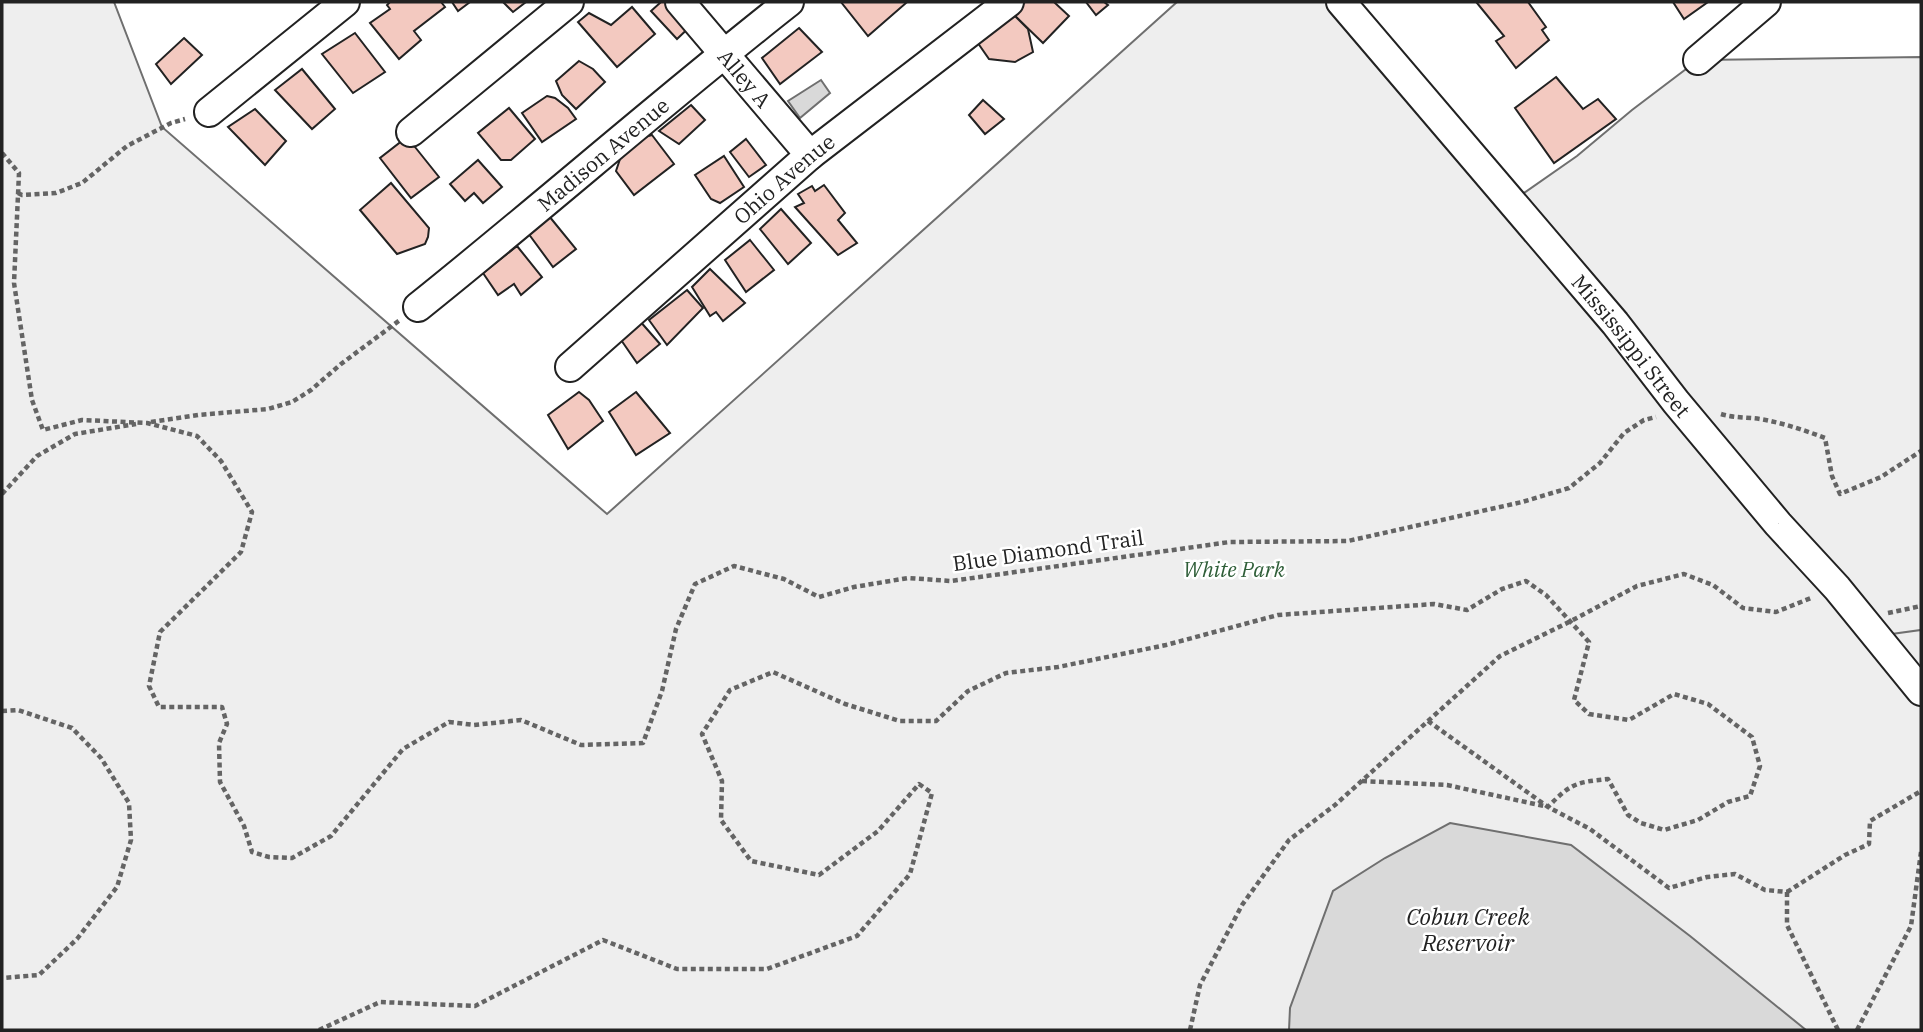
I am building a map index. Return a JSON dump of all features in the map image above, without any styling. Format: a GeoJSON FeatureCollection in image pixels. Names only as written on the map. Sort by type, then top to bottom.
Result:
{"type":"FeatureCollection","features":[{"type":"Feature","properties":{"kind":"street"},"geometry":{"type":"LineString","coordinates":[[209,112],[345,2]]}},
{"type":"Feature","properties":{"kind":"street"},"geometry":{"type":"LineString","coordinates":[[411,132],[569,2]]}},
{"type":"Feature","properties":{"kind":"street","name":"Alley A"},"geometry":{"type":"LineString","coordinates":[[680,2],[810,155]]}},
{"type":"Feature","properties":{"kind":"street","name":"Madison Avenue"},"geometry":{"type":"LineString","coordinates":[[418,307],[789,2]]}},
{"type":"Feature","properties":{"kind":"street","name":"Ohio Avenue"},"geometry":{"type":"LineString","coordinates":[[570,367],[810,155],[1009,2]]}},
{"type":"Feature","properties":{"kind":"street","name":"Mississippi Street"},"geometry":{"type":"LineString","coordinates":[[1341,2],[1615,323],[1778,524],[1837,588],[1921,691]]}},
{"type":"Feature","properties":{"kind":"street"},"geometry":{"type":"LineString","coordinates":[[1698,60],[1766,2]]}},
{"type":"Feature","properties":{"kind":"path"},"geometry":{"type":"LineString","coordinates":[[18,193],[22,195],[56,192],[82,183],[127,146],[171,123],[209,112]]}},
{"type":"Feature","properties":{"kind":"path","name":"Blue Diamond Trail"},"geometry":{"type":"LineString","coordinates":[[2,153],[19,173],[14,283],[32,400],[43,430],[82,420],[147,423],[197,436],[221,461],[252,512],[241,552],[160,632],[149,686],[159,707],[222,707],[227,724],[219,743],[220,782],[244,826],[252,852],[269,857],[292,858],[331,836],[403,749],[450,722],[474,725],[521,720],[581,744],[643,743],[662,691],[676,629],[695,584],[734,566],[784,579],[819,597],[855,587],[908,578],[951,581],[1230,542],[1348,541],[1522,502],[1569,488],[1600,463],[1624,433],[1644,420],[1682,408],[1701,408],[1731,417],[1757,418],[1791,425],[1825,439],[1832,476],[1840,494],[1881,477],[1921,451]]}},
{"type":"Feature","properties":{"kind":"path"},"geometry":{"type":"LineString","coordinates":[[2,494],[37,456],[75,434],[198,415],[268,409],[292,402],[418,307]]}},
{"type":"Feature","properties":{"kind":"path"},"geometry":{"type":"LineString","coordinates":[[1190,1030],[1200,985],[1242,905],[1289,840],[1335,805],[1500,656],[1637,586],[1684,574],[1713,585],[1742,608],[1776,612],[1837,588]]}},
{"type":"Feature","properties":{"kind":"path"},"geometry":{"type":"LineString","coordinates":[[318,1030],[380,1002],[475,1006],[603,940],[677,969],[767,969],[857,936],[910,873],[932,793],[919,784],[878,831],[819,875],[751,861],[721,820],[722,781],[702,734],[730,690],[773,672],[845,704],[900,721],[936,721],[968,691],[1006,673],[1058,667],[1166,645],[1278,615],[1434,604],[1467,610],[1502,589],[1526,581],[1546,595],[1589,642],[1574,700],[1589,714],[1629,720],[1674,694],[1708,704],[1752,737],[1760,766],[1750,796],[1728,802],[1698,820],[1664,830],[1628,815],[1608,779],[1585,781],[1567,788],[1548,807]]}},
{"type":"Feature","properties":{"kind":"path"},"geometry":{"type":"LineString","coordinates":[[2,711],[18,710],[72,728],[101,758],[129,803],[131,840],[117,887],[76,939],[39,975],[2,978]]}},
{"type":"Feature","properties":{"kind":"path"},"geometry":{"type":"LineString","coordinates":[[1428,720],[1548,807],[1590,829],[1669,888],[1707,877],[1735,874],[1765,890],[1787,892],[1845,855],[1868,844],[1870,821],[1921,791]]}},
{"type":"Feature","properties":{"kind":"path"},"geometry":{"type":"LineString","coordinates":[[1361,781],[1447,785],[1548,807]]}},
{"type":"Feature","properties":{"kind":"path"},"geometry":{"type":"LineString","coordinates":[[1857,1030],[1911,926],[1921,852]]}},
{"type":"Feature","properties":{"kind":"path"},"geometry":{"type":"LineString","coordinates":[[1787,892],[1787,925],[1838,1030]]}},
{"type":"Feature","properties":{"kind":"green space","name":"White Park"},"geometry":{"type":"Polygon","coordinates":[[[2,2],[114,2],[162,127],[607,514],[1177,2],[1345,2],[1511,202],[1577,156],[1698,60],[1921,57],[1921,1030],[2,1030],[2,2]]]}},
{"type":"Feature","properties":{"kind":"shaded area"},"geometry":{"type":"Polygon","coordinates":[[[1921,630],[1921,691],[1877,636],[1921,630]]]}},
{"type":"Feature","properties":{"kind":"water"},"geometry":{"type":"Polygon","coordinates":[[[821,80],[830,93],[800,118],[788,101],[821,80]]]}},
{"type":"Feature","properties":{"kind":"water","name":"Cobun Creek Reservoir"},"geometry":{"type":"Polygon","coordinates":[[[1450,823],[1571,845],[1690,936],[1806,1030],[1289,1030],[1290,1008],[1333,891],[1385,858],[1450,823]]]}},
{"type":"Feature","properties":{"kind":"building"},"geometry":{"type":"Polygon","coordinates":[[[390,2],[441,2],[445,7],[414,31],[421,40],[399,59],[370,23],[390,9],[387,5],[390,2]]]}},
{"type":"Feature","properties":{"kind":"building"},"geometry":{"type":"Polygon","coordinates":[[[452,2],[470,2],[458,11],[452,2]]]}},
{"type":"Feature","properties":{"kind":"building"},"geometry":{"type":"Polygon","coordinates":[[[503,2],[526,2],[513,12],[503,2]]]}},
{"type":"Feature","properties":{"kind":"building"},"geometry":{"type":"Polygon","coordinates":[[[661,2],[678,2],[696,21],[677,39],[651,11],[661,2]]]}},
{"type":"Feature","properties":{"kind":"building"},"geometry":{"type":"Polygon","coordinates":[[[841,2],[905,2],[906,3],[868,36],[841,2]]]}},
{"type":"Feature","properties":{"kind":"building"},"geometry":{"type":"Polygon","coordinates":[[[1025,2],[1054,2],[1069,16],[1043,43],[1013,14],[1025,2]]]}},
{"type":"Feature","properties":{"kind":"building"},"geometry":{"type":"Polygon","coordinates":[[[1086,2],[1104,2],[1108,5],[1096,15],[1086,2]]]}},
{"type":"Feature","properties":{"kind":"building"},"geometry":{"type":"Polygon","coordinates":[[[1478,2],[1528,2],[1546,27],[1542,30],[1549,40],[1516,68],[1496,41],[1504,36],[1478,2]]]}},
{"type":"Feature","properties":{"kind":"building"},"geometry":{"type":"Polygon","coordinates":[[[1673,2],[1708,2],[1684,19],[1673,2]]]}},
{"type":"Feature","properties":{"kind":"building"},"geometry":{"type":"Polygon","coordinates":[[[632,7],[655,34],[617,67],[578,22],[589,13],[611,25],[632,7]]]}},
{"type":"Feature","properties":{"kind":"building"},"geometry":{"type":"Polygon","coordinates":[[[1015,16],[1028,29],[1033,52],[1015,62],[989,59],[973,36],[1015,16]]]}},
{"type":"Feature","properties":{"kind":"building"},"geometry":{"type":"Polygon","coordinates":[[[799,28],[822,52],[780,84],[762,58],[799,28]]]}},
{"type":"Feature","properties":{"kind":"building"},"geometry":{"type":"Polygon","coordinates":[[[355,33],[385,72],[353,93],[322,54],[355,33]]]}},
{"type":"Feature","properties":{"kind":"building"},"geometry":{"type":"Polygon","coordinates":[[[184,38],[202,55],[171,84],[156,64],[184,38]]]}},
{"type":"Feature","properties":{"kind":"building"},"geometry":{"type":"Polygon","coordinates":[[[579,61],[593,69],[605,82],[576,109],[562,95],[556,81],[579,61]]]}},
{"type":"Feature","properties":{"kind":"building"},"geometry":{"type":"Polygon","coordinates":[[[302,69],[335,109],[312,129],[275,90],[302,69]]]}},
{"type":"Feature","properties":{"kind":"building"},"geometry":{"type":"Polygon","coordinates":[[[1556,77],[1583,109],[1598,99],[1616,119],[1554,163],[1515,108],[1556,77]]]}},
{"type":"Feature","properties":{"kind":"building"},"geometry":{"type":"Polygon","coordinates":[[[547,96],[555,98],[568,108],[576,119],[542,142],[522,113],[547,96]]]}},
{"type":"Feature","properties":{"kind":"building"},"geometry":{"type":"Polygon","coordinates":[[[983,100],[1004,119],[985,134],[969,115],[983,100]]]}},
{"type":"Feature","properties":{"kind":"building"},"geometry":{"type":"Polygon","coordinates":[[[691,105],[705,120],[679,144],[659,131],[691,105]]]}},
{"type":"Feature","properties":{"kind":"building"},"geometry":{"type":"Polygon","coordinates":[[[509,108],[535,139],[511,160],[501,160],[478,133],[509,108]]]}},
{"type":"Feature","properties":{"kind":"building"},"geometry":{"type":"Polygon","coordinates":[[[255,109],[286,141],[265,165],[228,127],[255,109]]]}},
{"type":"Feature","properties":{"kind":"building"},"geometry":{"type":"Polygon","coordinates":[[[652,135],[674,164],[634,195],[616,171],[622,153],[641,138],[652,135]]]}},
{"type":"Feature","properties":{"kind":"building"},"geometry":{"type":"Polygon","coordinates":[[[407,137],[439,177],[411,198],[380,158],[407,137]]]}},
{"type":"Feature","properties":{"kind":"building"},"geometry":{"type":"Polygon","coordinates":[[[746,139],[766,165],[749,177],[730,152],[746,139]]]}},
{"type":"Feature","properties":{"kind":"building"},"geometry":{"type":"Polygon","coordinates":[[[724,156],[744,187],[720,203],[711,199],[695,175],[724,156]]]}},
{"type":"Feature","properties":{"kind":"building"},"geometry":{"type":"Polygon","coordinates":[[[478,160],[502,187],[483,203],[474,193],[465,201],[450,184],[478,160]]]}},
{"type":"Feature","properties":{"kind":"building"},"geometry":{"type":"Polygon","coordinates":[[[391,183],[429,228],[425,244],[397,254],[360,210],[391,183]]]}},
{"type":"Feature","properties":{"kind":"building"},"geometry":{"type":"Polygon","coordinates":[[[824,185],[845,213],[838,220],[857,243],[838,255],[795,207],[804,203],[798,194],[812,186],[815,191],[824,185]]]}},
{"type":"Feature","properties":{"kind":"building"},"geometry":{"type":"Polygon","coordinates":[[[781,209],[811,243],[788,264],[760,229],[781,209]]]}},
{"type":"Feature","properties":{"kind":"building"},"geometry":{"type":"Polygon","coordinates":[[[549,216],[576,249],[553,267],[528,233],[549,216]]]}},
{"type":"Feature","properties":{"kind":"building"},"geometry":{"type":"Polygon","coordinates":[[[750,240],[774,270],[746,292],[725,260],[750,240]]]}},
{"type":"Feature","properties":{"kind":"building"},"geometry":{"type":"Polygon","coordinates":[[[517,246],[542,277],[521,295],[514,284],[498,295],[483,273],[517,246]]]}},
{"type":"Feature","properties":{"kind":"building"},"geometry":{"type":"Polygon","coordinates":[[[710,269],[745,303],[723,321],[716,312],[710,316],[692,287],[710,269]]]}},
{"type":"Feature","properties":{"kind":"building"},"geometry":{"type":"Polygon","coordinates":[[[687,290],[703,308],[667,345],[649,320],[687,290]]]}},
{"type":"Feature","properties":{"kind":"building"},"geometry":{"type":"Polygon","coordinates":[[[639,320],[660,344],[637,363],[619,337],[639,320]]]}},
{"type":"Feature","properties":{"kind":"building"},"geometry":{"type":"Polygon","coordinates":[[[579,392],[589,400],[603,421],[568,449],[548,415],[579,392]]]}},
{"type":"Feature","properties":{"kind":"building"},"geometry":{"type":"Polygon","coordinates":[[[636,392],[670,433],[636,455],[609,412],[636,392]]]}}]}
